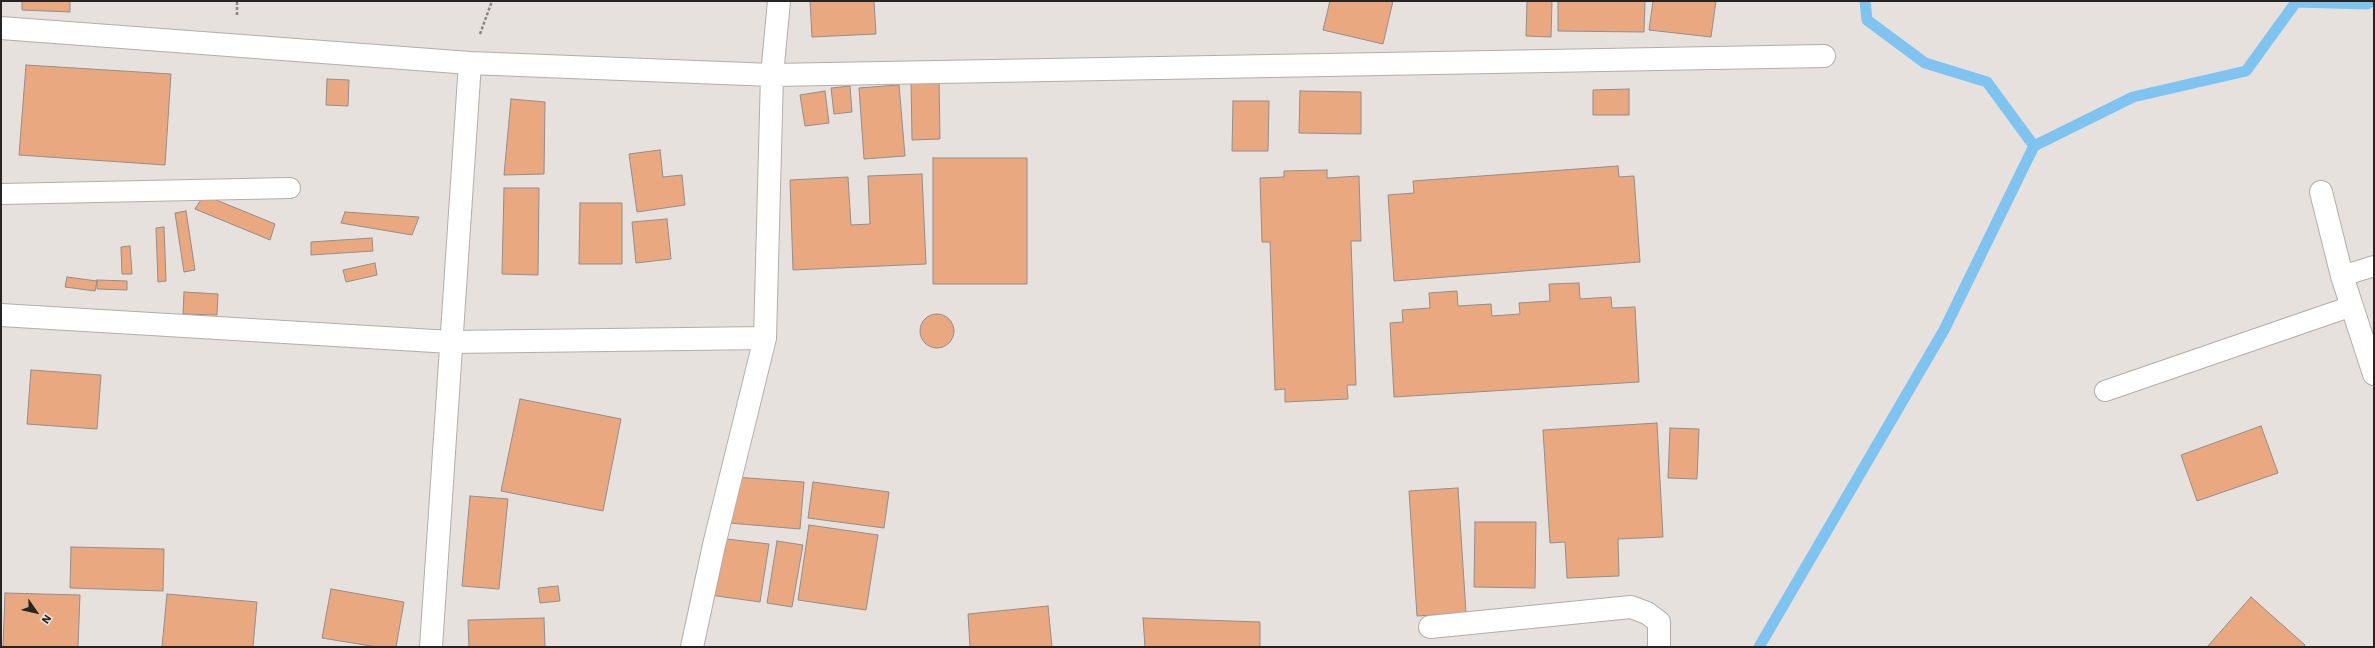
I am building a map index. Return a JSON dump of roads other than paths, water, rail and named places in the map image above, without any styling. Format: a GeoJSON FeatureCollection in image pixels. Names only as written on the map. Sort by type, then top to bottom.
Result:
{"type":"FeatureCollection","features":[{"type":"Feature","properties":{"kind":"street"},"geometry":{"type":"LineString","coordinates":[[692,647],[714,545],[765,338],[772,75],[779,1]]}},
{"type":"Feature","properties":{"kind":"street"},"geometry":{"type":"LineString","coordinates":[[1,28],[470,63],[772,75],[1824,56]]}},
{"type":"Feature","properties":{"kind":"street"},"geometry":{"type":"LineString","coordinates":[[431,647],[470,63]]}},
{"type":"Feature","properties":{"kind":"street"},"geometry":{"type":"LineString","coordinates":[[2320,192],[2342,276],[2374,374]]}},
{"type":"Feature","properties":{"kind":"street"},"geometry":{"type":"LineString","coordinates":[[1,315],[451,342],[765,338]]}},
{"type":"Feature","properties":{"kind":"street"},"geometry":{"type":"LineString","coordinates":[[1430,627],[1631,607],[1647,613],[1659,622],[1659,647]]}},
{"type":"Feature","properties":{"kind":"lane"},"geometry":{"type":"LineString","coordinates":[[1,194],[290,188]]}},
{"type":"Feature","properties":{"kind":"lane"},"geometry":{"type":"LineString","coordinates":[[2342,276],[2374,266]]}},
{"type":"Feature","properties":{"kind":"lane"},"geometry":{"type":"LineString","coordinates":[[2105,391],[2352,306]]}},
{"type":"Feature","properties":{"kind":"waterway"},"geometry":{"type":"LineString","coordinates":[[1865,1],[1867,20],[1925,63],[1987,82],[2034,146]]}},
{"type":"Feature","properties":{"kind":"waterway"},"geometry":{"type":"LineString","coordinates":[[1759,647],[1944,330],[2034,146],[2133,97],[2246,71],[2296,2],[2367,4],[2372,1]]}}]}
